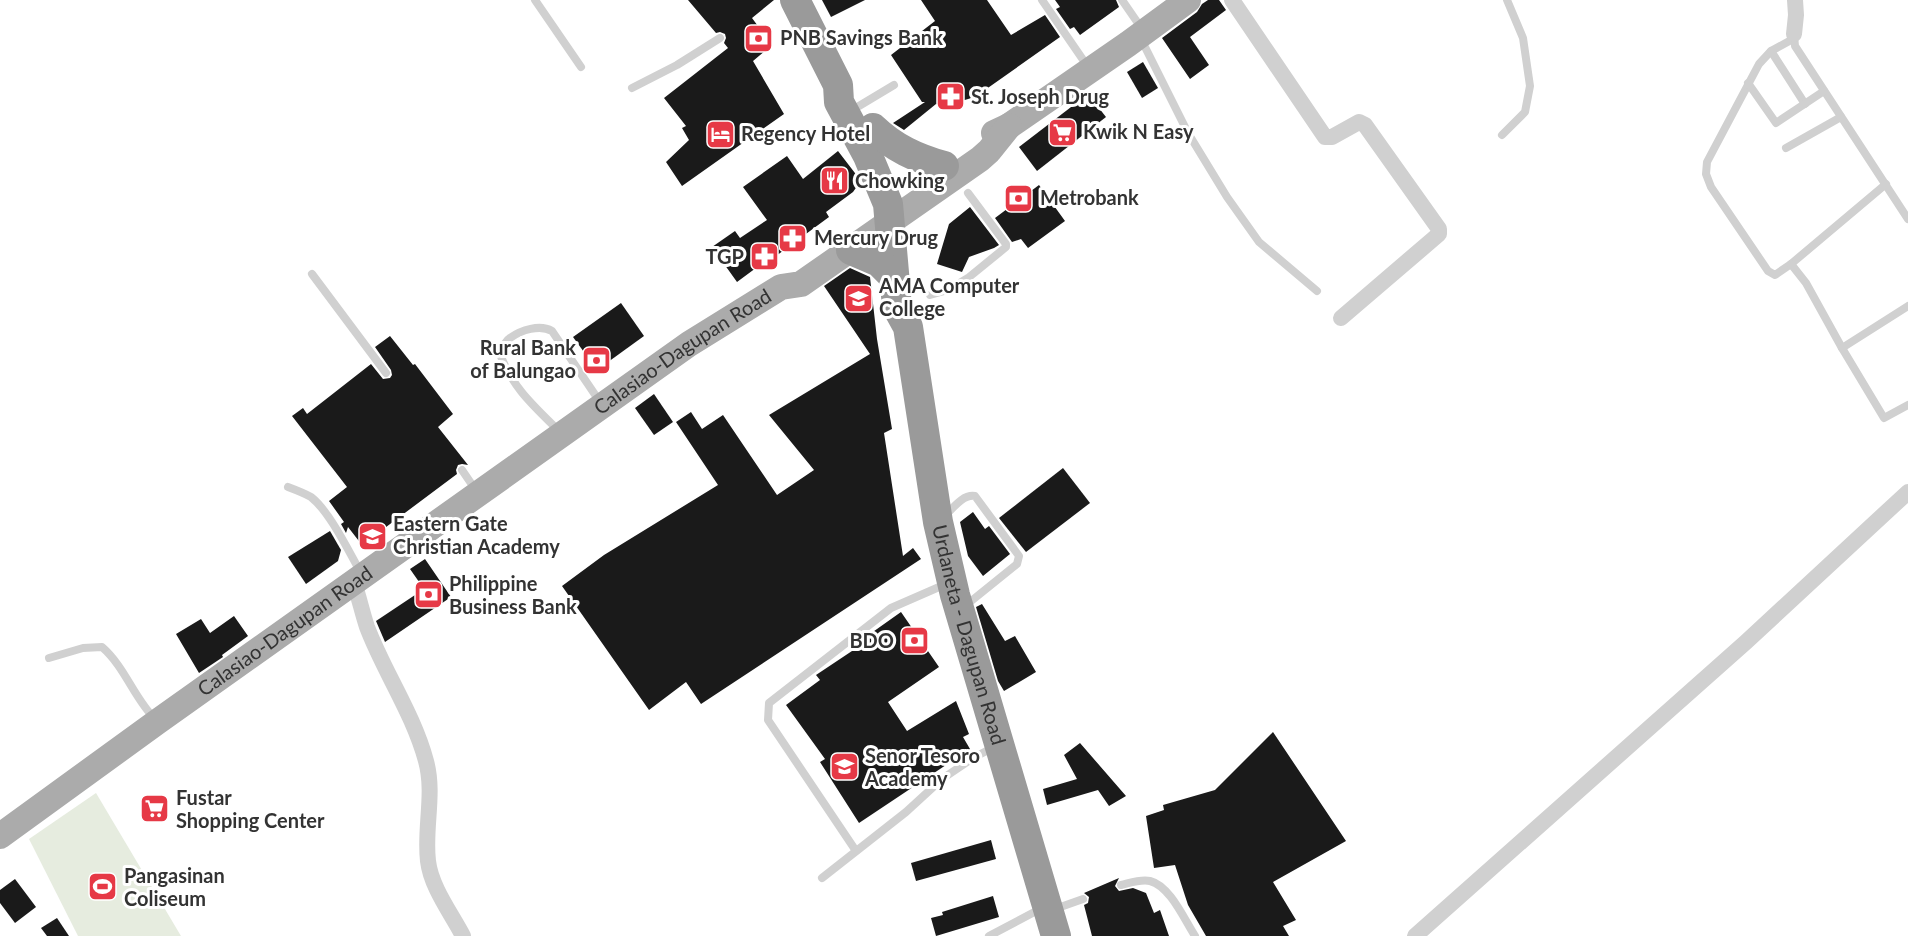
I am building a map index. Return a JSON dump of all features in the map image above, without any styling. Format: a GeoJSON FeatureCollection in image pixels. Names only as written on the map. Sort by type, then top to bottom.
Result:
{"type":"FeatureCollection","features":[{"type":"Feature","properties":{"kind":"highway"},"geometry":{"type":"LineString","coordinates":[[795,0],[838,85],[839,102],[898,207]]}},
{"type":"Feature","properties":{"kind":"highway"},"geometry":{"type":"LineString","coordinates":[[838,85],[851,93],[866,117],[888,142],[905,152],[944,166]]}},
{"type":"Feature","properties":{"kind":"highway"},"geometry":{"type":"LineString","coordinates":[[866,117],[898,207]]}},
{"type":"Feature","properties":{"kind":"highway","name":"Urdaneta - Dagupan Road"},"geometry":{"type":"LineString","coordinates":[[898,207],[894,277],[897,307],[908,327],[938,522],[956,596],[998,745],[1051,918]]}},
{"type":"Feature","properties":{"kind":"highway","name":"Urdaneta - Dagupan Road"},"geometry":{"type":"LineString","coordinates":[[898,207],[915,306],[908,327]]}},
{"type":"Feature","properties":{"kind":"highway"},"geometry":{"type":"LineString","coordinates":[[851,250],[879,262],[894,277]]}},
{"type":"Feature","properties":{"kind":"main road"},"geometry":{"type":"LineString","coordinates":[[898,207],[944,166],[980,141],[1009,126],[1188,0]]}},
{"type":"Feature","properties":{"kind":"main road"},"geometry":{"type":"LineString","coordinates":[[898,207],[980,159],[1009,126]]}},
{"type":"Feature","properties":{"kind":"main road","name":"Calasiao-Dagupan Road"},"geometry":{"type":"LineString","coordinates":[[0,836],[689,344],[781,287],[801,284],[851,250],[898,207]]}},
{"type":"Feature","properties":{"kind":"main road","name":"Calasiao-Dagupan Road"},"geometry":{"type":"LineString","coordinates":[[781,287],[792,270],[898,207]]}},
{"type":"Feature","properties":{"kind":"street"},"geometry":{"type":"LineString","coordinates":[[1232,0],[1325,137],[1332,137],[1359,122],[1365,125],[1439,229],[1439,234],[1341,318]]}},
{"type":"Feature","properties":{"kind":"street"},"geometry":{"type":"LineString","coordinates":[[1793,37],[1796,15],[1795,0]]}},
{"type":"Feature","properties":{"kind":"street"},"geometry":{"type":"LineString","coordinates":[[1415,936],[1746,642],[1908,492]]}},
{"type":"Feature","properties":{"kind":"street"},"geometry":{"type":"LineString","coordinates":[[359,579],[368,627],[410,716],[426,759],[431,779],[427,838],[428,863],[433,880],[463,936]]}},
{"type":"Feature","properties":{"kind":"lane"},"geometry":{"type":"LineString","coordinates":[[535,0],[581,67]]}},
{"type":"Feature","properties":{"kind":"lane"},"geometry":{"type":"LineString","coordinates":[[1042,0],[1090,70]]}},
{"type":"Feature","properties":{"kind":"lane"},"geometry":{"type":"LineString","coordinates":[[1122,0],[1142,33],[1188,133],[1227,197],[1259,242],[1317,291]]}},
{"type":"Feature","properties":{"kind":"lane"},"geometry":{"type":"LineString","coordinates":[[1502,135],[1525,112],[1530,86],[1523,38],[1507,0]]}},
{"type":"Feature","properties":{"kind":"lane"},"geometry":{"type":"LineString","coordinates":[[1886,184],[1791,264],[1774,275],[1768,271],[1711,187],[1706,174],[1707,162],[1758,64],[1771,51],[1793,37],[1795,46],[1886,184],[1908,219]]}},
{"type":"Feature","properties":{"kind":"lane"},"geometry":{"type":"LineString","coordinates":[[632,88],[677,65],[720,38]]}},
{"type":"Feature","properties":{"kind":"lane"},"geometry":{"type":"LineString","coordinates":[[1771,51],[1804,104]]}},
{"type":"Feature","properties":{"kind":"lane"},"geometry":{"type":"LineString","coordinates":[[1748,83],[1776,123],[1824,91]]}},
{"type":"Feature","properties":{"kind":"lane"},"geometry":{"type":"LineString","coordinates":[[866,117],[894,85]]}},
{"type":"Feature","properties":{"kind":"lane"},"geometry":{"type":"LineString","coordinates":[[1786,148],[1841,117]]}},
{"type":"Feature","properties":{"kind":"lane"},"geometry":{"type":"LineString","coordinates":[[930,295],[948,290],[968,278],[1006,247],[968,193]]}},
{"type":"Feature","properties":{"kind":"lane"},"geometry":{"type":"LineString","coordinates":[[1791,264],[1806,283],[1884,418],[1908,405]]}},
{"type":"Feature","properties":{"kind":"lane"},"geometry":{"type":"LineString","coordinates":[[312,274],[386,373]]}},
{"type":"Feature","properties":{"kind":"lane"},"geometry":{"type":"LineString","coordinates":[[1842,348],[1908,306]]}},
{"type":"Feature","properties":{"kind":"lane"},"geometry":{"type":"LineString","coordinates":[[563,435],[529,402],[507,374],[500,354],[510,338],[536,327],[544,327],[552,331],[603,406]]}},
{"type":"Feature","properties":{"kind":"lane"},"geometry":{"type":"LineString","coordinates":[[462,470],[478,495]]}},
{"type":"Feature","properties":{"kind":"lane"},"geometry":{"type":"LineString","coordinates":[[288,488],[309,496],[318,504],[338,533],[359,579]]}},
{"type":"Feature","properties":{"kind":"lane"},"geometry":{"type":"LineString","coordinates":[[856,851],[768,720],[769,703],[891,608],[956,596],[1017,564],[1019,556],[975,496],[964,498],[938,522]]}},
{"type":"Feature","properties":{"kind":"lane"},"geometry":{"type":"LineString","coordinates":[[49,658],[82,648],[102,646],[113,657],[143,708],[158,722]]}},
{"type":"Feature","properties":{"kind":"lane"},"geometry":{"type":"LineString","coordinates":[[822,878],[906,812],[942,779],[973,758],[998,745]]}},
{"type":"Feature","properties":{"kind":"lane"},"geometry":{"type":"LineString","coordinates":[[1121,885],[1149,881],[1165,888],[1195,936]]}},
{"type":"Feature","properties":{"kind":"lane"},"geometry":{"type":"LineString","coordinates":[[989,936],[1051,918],[1083,899]]}},
{"type":"Feature","properties":{"kind":"shaded area","name":"Pangasinan Coliseum"},"geometry":{"type":"Polygon","coordinates":[[[96,793],[181,936],[78,936],[29,839],[96,793]]]}},
{"type":"Feature","properties":{"kind":"building"},"geometry":{"type":"Polygon","coordinates":[[[688,0],[774,0],[752,18],[772,45],[753,61],[784,114],[682,186],[666,162],[689,140],[682,128],[686,126],[664,98],[728,48],[724,43],[725,34],[716,33],[688,0]]]}},
{"type":"Feature","properties":{"kind":"building"},"geometry":{"type":"Polygon","coordinates":[[[822,0],[865,0],[831,17],[822,0]]]}},
{"type":"Feature","properties":{"kind":"building"},"geometry":{"type":"Polygon","coordinates":[[[921,0],[987,0],[1011,35],[1045,15],[1060,37],[975,97],[944,106],[936,104],[904,130],[893,123],[925,102],[922,102],[891,55],[935,21],[921,0]]]}},
{"type":"Feature","properties":{"kind":"building"},"geometry":{"type":"Polygon","coordinates":[[[1055,0],[1116,0],[1119,7],[1080,35],[1074,27],[1070,29],[1056,9],[1060,7],[1055,0]]]}},
{"type":"Feature","properties":{"kind":"building"},"geometry":{"type":"Polygon","coordinates":[[[1208,0],[1219,0],[1226,10],[1190,37],[1209,65],[1190,79],[1162,38],[1197,12],[1208,0]]]}},
{"type":"Feature","properties":{"kind":"building"},"geometry":{"type":"Polygon","coordinates":[[[1143,62],[1158,88],[1142,98],[1127,72],[1143,62]]]}},
{"type":"Feature","properties":{"kind":"building","name":"Kwik N Easy"},"geometry":{"type":"Polygon","coordinates":[[[1088,94],[1106,117],[1037,171],[1019,147],[1088,94]]]}},
{"type":"Feature","properties":{"kind":"building"},"geometry":{"type":"Polygon","coordinates":[[[838,151],[858,177],[858,185],[853,192],[826,212],[829,217],[777,257],[762,267],[760,265],[737,282],[712,247],[735,231],[740,238],[767,220],[743,187],[787,156],[803,179],[838,151]]]}},
{"type":"Feature","properties":{"kind":"building"},"geometry":{"type":"Polygon","coordinates":[[[1039,185],[1065,221],[1028,248],[1021,239],[1012,242],[995,218],[1039,185]]]}},
{"type":"Feature","properties":{"kind":"building"},"geometry":{"type":"Polygon","coordinates":[[[970,207],[999,245],[969,257],[962,272],[937,264],[949,224],[970,207]]]}},
{"type":"Feature","properties":{"kind":"building"},"geometry":{"type":"Polygon","coordinates":[[[850,268],[870,277],[877,339],[892,429],[884,433],[903,556],[913,548],[921,559],[701,704],[686,682],[649,710],[562,586],[604,555],[718,485],[676,422],[691,412],[702,429],[723,415],[777,495],[814,470],[769,415],[870,354],[824,286],[850,268]]]}},
{"type":"Feature","properties":{"kind":"building"},"geometry":{"type":"Polygon","coordinates":[[[621,303],[644,336],[597,370],[573,337],[621,303]]]}},
{"type":"Feature","properties":{"kind":"building"},"geometry":{"type":"Polygon","coordinates":[[[390,336],[413,365],[415,364],[453,414],[438,427],[468,465],[458,465],[457,474],[362,545],[348,527],[346,533],[341,524],[344,522],[329,501],[347,487],[292,416],[303,408],[307,414],[371,364],[383,379],[390,378],[391,370],[375,347],[390,336]]]}},
{"type":"Feature","properties":{"kind":"building"},"geometry":{"type":"Polygon","coordinates":[[[654,394],[673,422],[654,435],[635,408],[654,394]]]}},
{"type":"Feature","properties":{"kind":"building"},"geometry":{"type":"Polygon","coordinates":[[[1063,468],[1090,503],[1026,552],[999,518],[1063,468]]]}},
{"type":"Feature","properties":{"kind":"building"},"geometry":{"type":"Polygon","coordinates":[[[973,512],[985,529],[989,526],[1010,554],[983,576],[968,556],[960,522],[973,512]]]}},
{"type":"Feature","properties":{"kind":"building"},"geometry":{"type":"Polygon","coordinates":[[[330,531],[341,550],[338,561],[306,584],[288,557],[330,531]]]}},
{"type":"Feature","properties":{"kind":"building"},"geometry":{"type":"Polygon","coordinates":[[[425,559],[451,597],[385,642],[376,621],[424,589],[410,569],[425,559]]]}},
{"type":"Feature","properties":{"kind":"building"},"geometry":{"type":"Polygon","coordinates":[[[982,604],[1005,641],[1015,636],[1036,672],[1004,691],[998,681],[976,607],[982,604]]]}},
{"type":"Feature","properties":{"kind":"building"},"geometry":{"type":"Polygon","coordinates":[[[901,612],[939,667],[888,702],[907,731],[956,701],[969,734],[963,737],[970,749],[859,823],[820,762],[825,759],[786,705],[820,680],[816,675],[855,649],[853,646],[901,612]]]}},
{"type":"Feature","properties":{"kind":"building"},"geometry":{"type":"Polygon","coordinates":[[[234,616],[248,636],[199,673],[176,634],[201,619],[210,633],[234,616]]]}},
{"type":"Feature","properties":{"kind":"building"},"geometry":{"type":"Polygon","coordinates":[[[1273,732],[1346,841],[1273,882],[1296,920],[1283,926],[1289,936],[1206,936],[1188,905],[1175,865],[1154,868],[1146,816],[1164,810],[1163,805],[1215,790],[1273,732]]]}},
{"type":"Feature","properties":{"kind":"building"},"geometry":{"type":"Polygon","coordinates":[[[1080,743],[1126,796],[1109,806],[1098,790],[1047,805],[1043,789],[1077,779],[1064,755],[1080,743]]]}},
{"type":"Feature","properties":{"kind":"building"},"geometry":{"type":"Polygon","coordinates":[[[991,840],[996,859],[916,881],[911,863],[991,840]]]}},
{"type":"Feature","properties":{"kind":"building"},"geometry":{"type":"Polygon","coordinates":[[[1119,878],[1115,886],[1119,891],[1133,888],[1146,893],[1154,913],[1160,910],[1169,936],[1092,936],[1084,905],[1088,903],[1089,897],[1084,893],[1119,878]]]}},
{"type":"Feature","properties":{"kind":"building"},"geometry":{"type":"Polygon","coordinates":[[[15,879],[36,907],[15,923],[0,903],[0,890],[15,879]]]}},
{"type":"Feature","properties":{"kind":"building"},"geometry":{"type":"Polygon","coordinates":[[[993,896],[999,917],[936,936],[931,918],[943,915],[942,912],[993,896]]]}},
{"type":"Feature","properties":{"kind":"building"},"geometry":{"type":"Polygon","coordinates":[[[57,918],[69,936],[47,936],[41,928],[57,918]]]}},
{"type":"Feature","properties":{"kind":"place","name":"PNB Savings Bank"},"geometry":{"type":"Point","coordinates":[759,38]}},
{"type":"Feature","properties":{"kind":"place","name":"St. Joseph Drug"},"geometry":{"type":"Point","coordinates":[950,97]}},
{"type":"Feature","properties":{"kind":"place","name":"Kwik N Easy"},"geometry":{"type":"Point","coordinates":[1062,132]}},
{"type":"Feature","properties":{"kind":"place","name":"Regency Hotel"},"geometry":{"type":"Point","coordinates":[720,134]}},
{"type":"Feature","properties":{"kind":"place","name":"Chowking"},"geometry":{"type":"Point","coordinates":[834,181]}},
{"type":"Feature","properties":{"kind":"place","name":"Metrobank"},"geometry":{"type":"Point","coordinates":[1019,198]}},
{"type":"Feature","properties":{"kind":"place","name":"Mercury Drug"},"geometry":{"type":"Point","coordinates":[793,238]}},
{"type":"Feature","properties":{"kind":"place","name":"TGP"},"geometry":{"type":"Point","coordinates":[765,257]}},
{"type":"Feature","properties":{"kind":"place","name":"AMA Computer College"},"geometry":{"type":"Point","coordinates":[858,298]}},
{"type":"Feature","properties":{"kind":"place","name":"Rural Bank of Balungao"},"geometry":{"type":"Point","coordinates":[597,360]}},
{"type":"Feature","properties":{"kind":"place","name":"Eastern Gate Christian Academy"},"geometry":{"type":"Point","coordinates":[372,536]}},
{"type":"Feature","properties":{"kind":"place","name":"Philippine Business Bank"},"geometry":{"type":"Point","coordinates":[428,595]}},
{"type":"Feature","properties":{"kind":"place","name":"BDO"},"geometry":{"type":"Point","coordinates":[915,641]}},
{"type":"Feature","properties":{"kind":"place","name":"Senor Tesoro Academy"},"geometry":{"type":"Point","coordinates":[844,767]}},
{"type":"Feature","properties":{"kind":"place","name":"Fustar Shopping Center"},"geometry":{"type":"Point","coordinates":[155,809]}},
{"type":"Feature","properties":{"kind":"place","name":"Pangasinan Coliseum"},"geometry":{"type":"Point","coordinates":[103,887]}}]}
